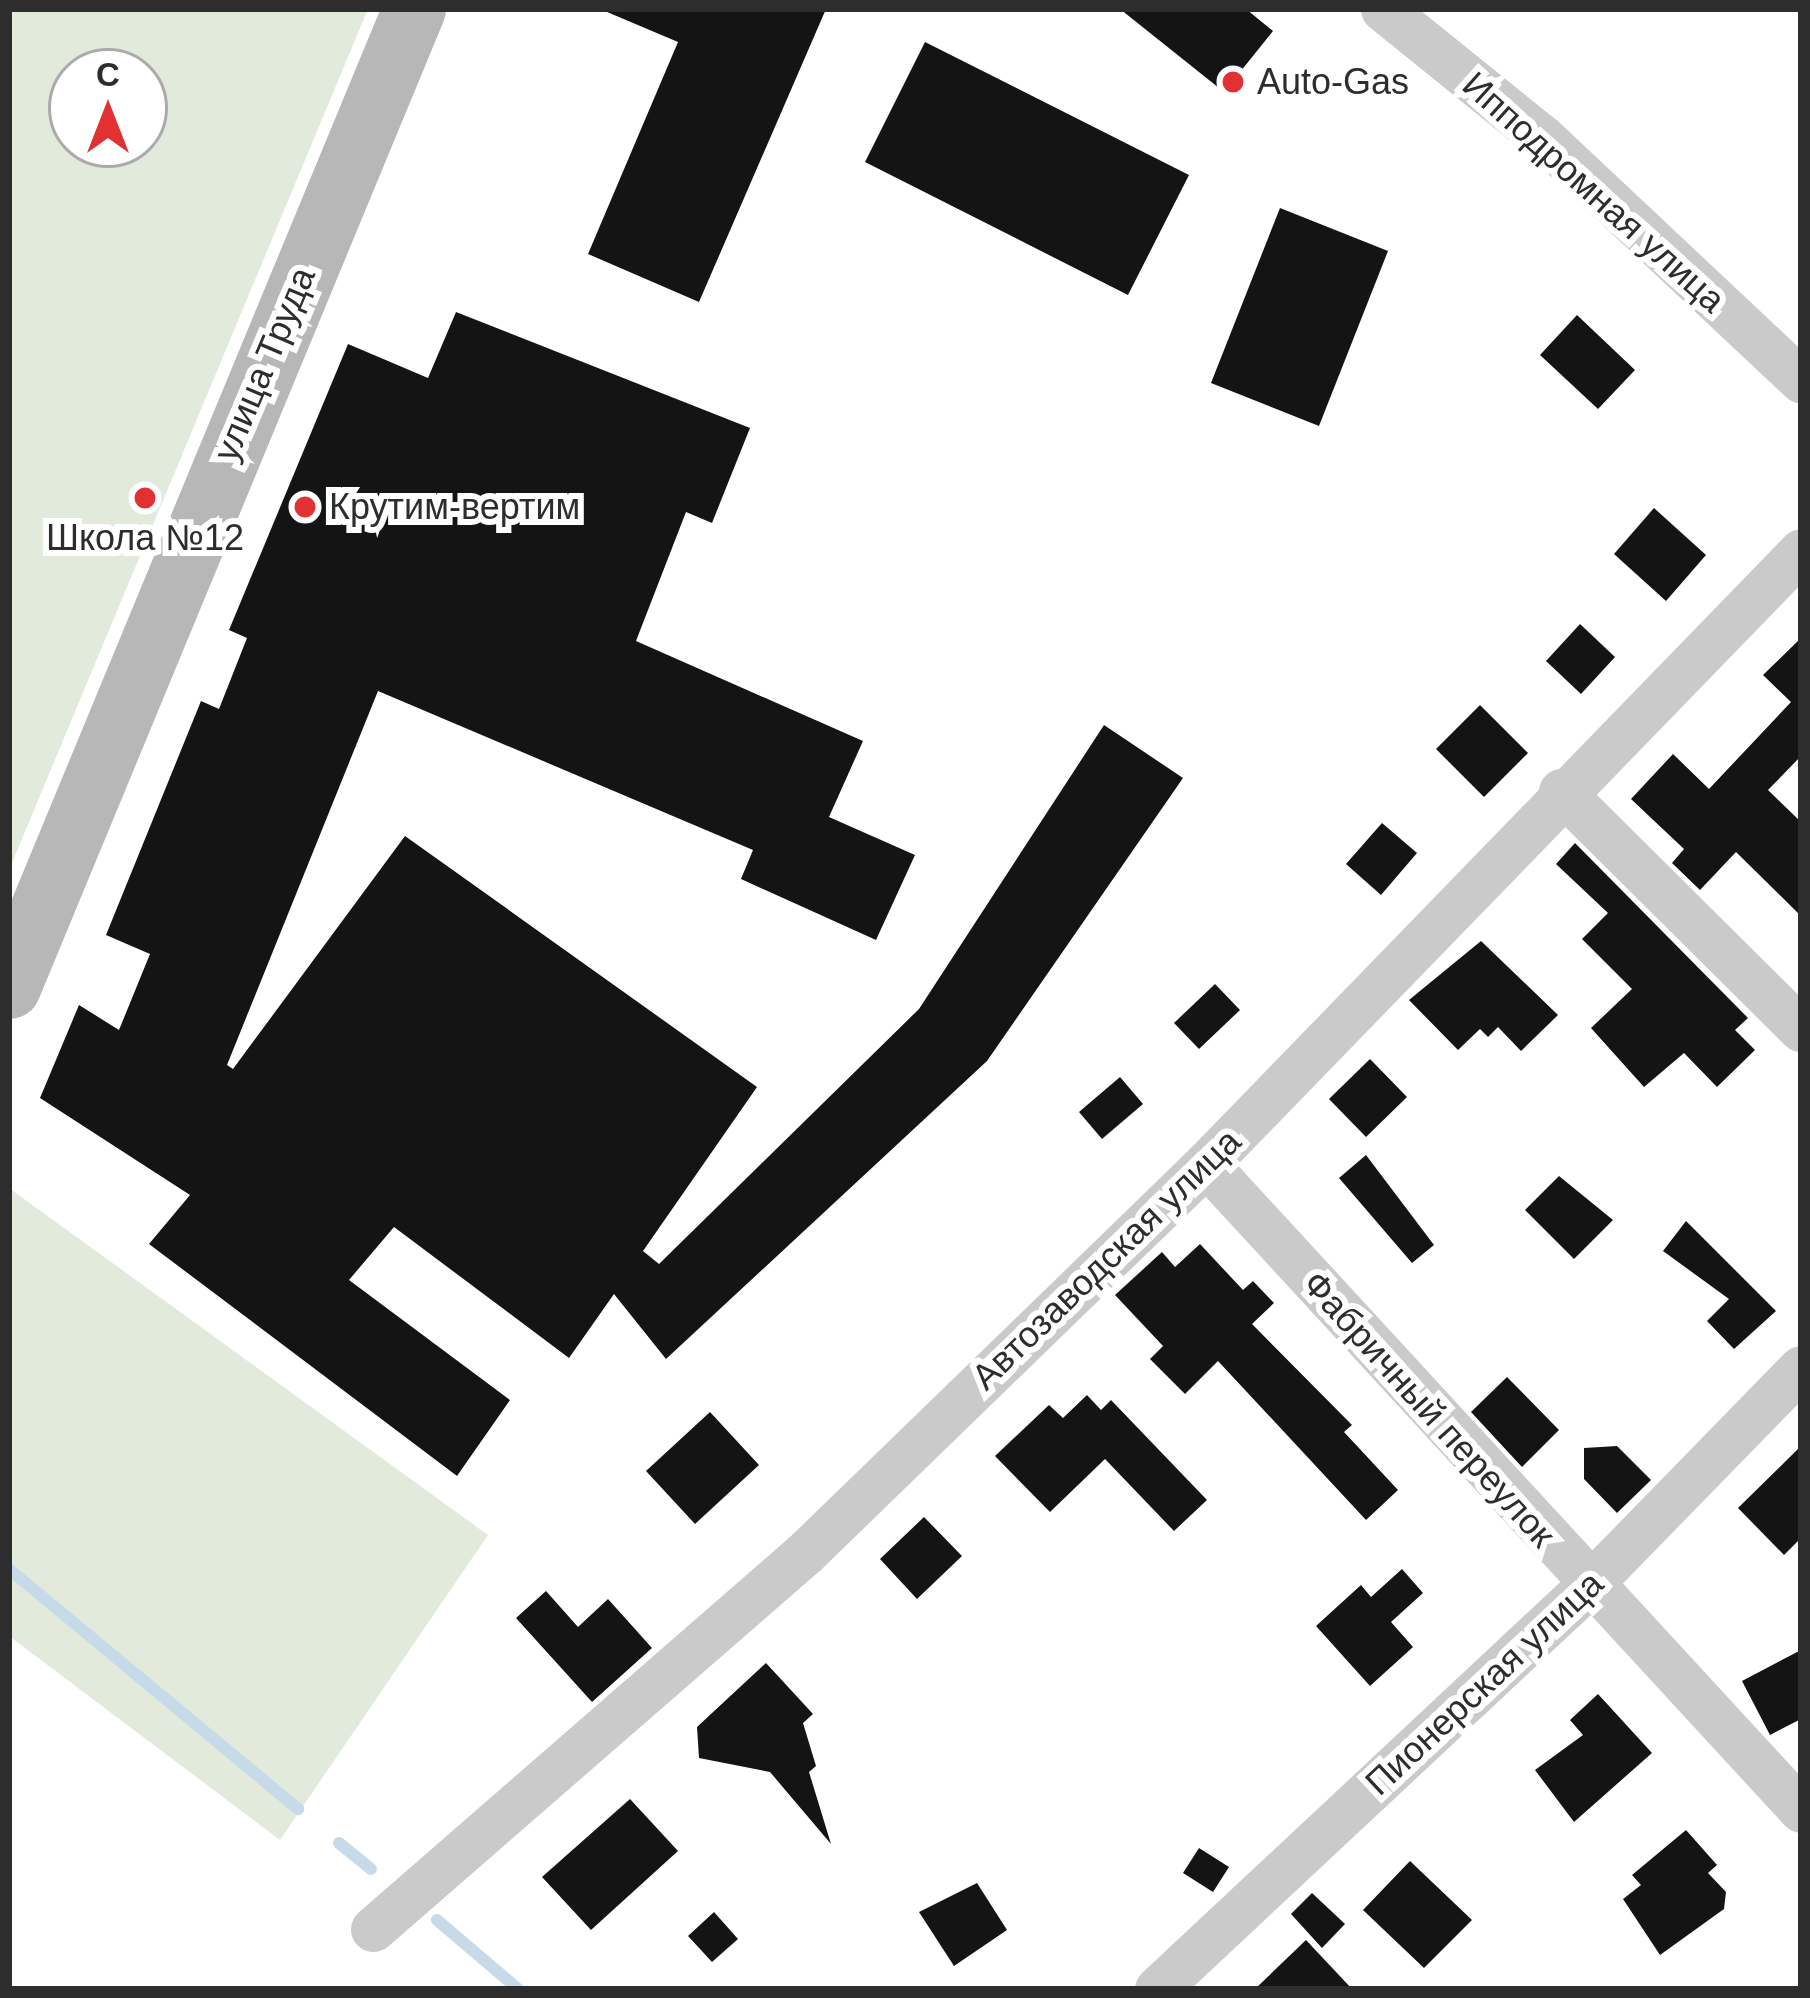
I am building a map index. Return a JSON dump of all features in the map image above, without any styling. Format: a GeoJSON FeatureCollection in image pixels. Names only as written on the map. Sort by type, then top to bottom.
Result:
{"type":"FeatureCollection","features":[{"type":"Feature","properties":{"kind":"main road","name":"улица Труда"},"geometry":{"type":"LineString","coordinates":[[9,987],[414,9]]}},
{"type":"Feature","properties":{"kind":"street","name":"Ипподромная улица"},"geometry":{"type":"LineString","coordinates":[[1383,9],[1543,138],[1801,380]]}},
{"type":"Feature","properties":{"kind":"street","name":"Автозаводская улица"},"geometry":{"type":"LineString","coordinates":[[373,1929],[805,1552],[1207,1164],[1561,791],[1801,550]]}},
{"type":"Feature","properties":{"kind":"street"},"geometry":{"type":"LineString","coordinates":[[1561,791],[1801,1029]]}},
{"type":"Feature","properties":{"kind":"street","name":"Фабричный переулок"},"geometry":{"type":"LineString","coordinates":[[1207,1164],[1589,1585],[1801,1810]]}},
{"type":"Feature","properties":{"kind":"street","name":"Пионерская улица"},"geometry":{"type":"LineString","coordinates":[[1157,1989],[1589,1585],[1801,1368]]}},
{"type":"Feature","properties":{"kind":"green space"},"geometry":{"type":"Polygon","coordinates":[[[9,9],[368,9],[9,870],[9,9]]]}},
{"type":"Feature","properties":{"kind":"green space"},"geometry":{"type":"Polygon","coordinates":[[[9,1188],[488,1535],[280,1840],[9,1636],[9,1188]]]}},
{"type":"Feature","properties":{"kind":"building"},"geometry":{"type":"Polygon","coordinates":[[[600,9],[826,9],[699,302],[588,254],[678,42],[600,9]]]}},
{"type":"Feature","properties":{"kind":"building"},"geometry":{"type":"Polygon","coordinates":[[[1120,9],[1246,9],[1273,31],[1224,92],[1120,9]]]}},
{"type":"Feature","properties":{"kind":"building"},"geometry":{"type":"Polygon","coordinates":[[[925,42],[1189,175],[1128,295],[865,162],[925,42]]]}},
{"type":"Feature","properties":{"kind":"building"},"geometry":{"type":"Polygon","coordinates":[[[1280,208],[1388,251],[1319,426],[1211,383],[1280,208]]]}},
{"type":"Feature","properties":{"kind":"building"},"geometry":{"type":"Polygon","coordinates":[[[456,312],[750,428],[712,523],[686,512],[636,641],[863,741],[829,817],[915,855],[876,940],[741,879],[753,850],[378,691],[227,1065],[233,1069],[405,836],[757,1087],[643,1251],[659,1264],[919,1009],[1104,725],[1183,778],[987,1061],[666,1359],[614,1294],[569,1358],[394,1227],[349,1280],[510,1400],[457,1476],[149,1244],[190,1195],[40,1098],[79,1005],[119,1030],[150,954],[106,935],[201,701],[219,709],[247,638],[229,630],[348,344],[428,378],[456,312]]]}},
{"type":"Feature","properties":{"kind":"building"},"geometry":{"type":"Polygon","coordinates":[[[1577,315],[1635,370],[1598,409],[1540,355],[1577,315]]]}},
{"type":"Feature","properties":{"kind":"building"},"geometry":{"type":"Polygon","coordinates":[[[1654,508],[1706,555],[1666,601],[1614,554],[1654,508]]]}},
{"type":"Feature","properties":{"kind":"building"},"geometry":{"type":"Polygon","coordinates":[[[1580,624],[1615,657],[1581,694],[1546,661],[1580,624]]]}},
{"type":"Feature","properties":{"kind":"building"},"geometry":{"type":"Polygon","coordinates":[[[1801,638],[1801,756],[1768,790],[1801,822],[1801,916],[1736,852],[1700,890],[1672,863],[1684,849],[1631,799],[1673,754],[1709,789],[1791,702],[1763,675],[1801,638]]]}},
{"type":"Feature","properties":{"kind":"building"},"geometry":{"type":"Polygon","coordinates":[[[1480,705],[1528,753],[1484,797],[1436,749],[1480,705]]]}},
{"type":"Feature","properties":{"kind":"building"},"geometry":{"type":"Polygon","coordinates":[[[1382,823],[1417,853],[1381,895],[1346,864],[1382,823]]]}},
{"type":"Feature","properties":{"kind":"building"},"geometry":{"type":"Polygon","coordinates":[[[1575,843],[1748,1018],[1735,1030],[1755,1050],[1717,1087],[1684,1053],[1644,1087],[1591,1028],[1632,989],[1582,939],[1608,913],[1556,864],[1575,843]]]}},
{"type":"Feature","properties":{"kind":"building"},"geometry":{"type":"Polygon","coordinates":[[[1481,941],[1558,1015],[1521,1051],[1498,1027],[1488,1037],[1480,1029],[1458,1050],[1409,1000],[1481,941]]]}},
{"type":"Feature","properties":{"kind":"building"},"geometry":{"type":"Polygon","coordinates":[[[1215,984],[1240,1010],[1199,1049],[1174,1023],[1215,984]]]}},
{"type":"Feature","properties":{"kind":"building"},"geometry":{"type":"Polygon","coordinates":[[[1370,1059],[1407,1097],[1366,1137],[1329,1099],[1370,1059]]]}},
{"type":"Feature","properties":{"kind":"building"},"geometry":{"type":"Polygon","coordinates":[[[1120,1077],[1143,1104],[1102,1139],[1079,1112],[1120,1077]]]}},
{"type":"Feature","properties":{"kind":"building"},"geometry":{"type":"Polygon","coordinates":[[[1366,1155],[1434,1245],[1412,1263],[1339,1178],[1366,1155]]]}},
{"type":"Feature","properties":{"kind":"building"},"geometry":{"type":"Polygon","coordinates":[[[1559,1176],[1613,1220],[1574,1259],[1525,1210],[1559,1176]]]}},
{"type":"Feature","properties":{"kind":"building"},"geometry":{"type":"Polygon","coordinates":[[[1686,1221],[1776,1311],[1734,1349],[1707,1321],[1729,1299],[1663,1251],[1686,1221]]]}},
{"type":"Feature","properties":{"kind":"building"},"geometry":{"type":"Polygon","coordinates":[[[1200,1244],[1243,1290],[1253,1281],[1274,1303],[1252,1324],[1352,1425],[1344,1432],[1398,1490],[1366,1520],[1218,1361],[1185,1394],[1150,1359],[1163,1346],[1115,1295],[1162,1252],[1175,1267],[1200,1244]]]}},
{"type":"Feature","properties":{"kind":"building"},"geometry":{"type":"Polygon","coordinates":[[[1507,1377],[1559,1430],[1522,1467],[1471,1412],[1507,1377]]]}},
{"type":"Feature","properties":{"kind":"building"},"geometry":{"type":"Polygon","coordinates":[[[1087,1395],[1101,1410],[1111,1400],[1207,1500],[1174,1531],[1105,1459],[1050,1512],[995,1456],[1049,1405],[1063,1418],[1087,1395]]]}},
{"type":"Feature","properties":{"kind":"building"},"geometry":{"type":"Polygon","coordinates":[[[710,1412],[759,1465],[695,1524],[646,1471],[710,1412]]]}},
{"type":"Feature","properties":{"kind":"building"},"geometry":{"type":"Polygon","coordinates":[[[1617,1446],[1651,1480],[1617,1513],[1584,1479],[1584,1448],[1617,1446]]]}},
{"type":"Feature","properties":{"kind":"building"},"geometry":{"type":"Polygon","coordinates":[[[1801,1446],[1801,1538],[1784,1555],[1738,1508],[1801,1446]]]}},
{"type":"Feature","properties":{"kind":"building"},"geometry":{"type":"Polygon","coordinates":[[[924,1517],[962,1556],[917,1599],[880,1559],[924,1517]]]}},
{"type":"Feature","properties":{"kind":"building"},"geometry":{"type":"Polygon","coordinates":[[[1402,1569],[1423,1593],[1391,1622],[1413,1647],[1370,1686],[1316,1626],[1361,1585],[1371,1597],[1402,1569]]]}},
{"type":"Feature","properties":{"kind":"building"},"geometry":{"type":"Polygon","coordinates":[[[546,1591],[578,1627],[608,1599],[652,1648],[592,1702],[516,1618],[546,1591]]]}},
{"type":"Feature","properties":{"kind":"building"},"geometry":{"type":"Polygon","coordinates":[[[1801,1650],[1801,1719],[1770,1735],[1742,1681],[1801,1650]]]}},
{"type":"Feature","properties":{"kind":"building"},"geometry":{"type":"Polygon","coordinates":[[[766,1663],[813,1714],[803,1723],[816,1766],[809,1772],[831,1844],[770,1772],[699,1758],[697,1727],[766,1663]]]}},
{"type":"Feature","properties":{"kind":"building"},"geometry":{"type":"Polygon","coordinates":[[[1598,1694],[1652,1753],[1574,1822],[1535,1770],[1583,1735],[1570,1720],[1598,1694]]]}},
{"type":"Feature","properties":{"kind":"building"},"geometry":{"type":"Polygon","coordinates":[[[630,1799],[678,1851],[591,1930],[542,1877],[630,1799]]]}},
{"type":"Feature","properties":{"kind":"building"},"geometry":{"type":"Polygon","coordinates":[[[1686,1830],[1717,1865],[1708,1873],[1726,1892],[1724,1909],[1660,1955],[1623,1899],[1641,1885],[1632,1875],[1686,1830]]]}},
{"type":"Feature","properties":{"kind":"building"},"geometry":{"type":"Polygon","coordinates":[[[1199,1848],[1229,1867],[1213,1892],[1183,1873],[1199,1848]]]}},
{"type":"Feature","properties":{"kind":"building"},"geometry":{"type":"Polygon","coordinates":[[[1410,1861],[1472,1920],[1424,1968],[1363,1910],[1410,1861]]]}},
{"type":"Feature","properties":{"kind":"building"},"geometry":{"type":"Polygon","coordinates":[[[977,1883],[1007,1930],[954,1966],[919,1912],[977,1883]]]}},
{"type":"Feature","properties":{"kind":"building"},"geometry":{"type":"Polygon","coordinates":[[[1312,1893],[1345,1924],[1322,1948],[1291,1914],[1312,1893]]]}},
{"type":"Feature","properties":{"kind":"building"},"geometry":{"type":"Polygon","coordinates":[[[714,1912],[738,1939],[712,1962],[688,1936],[714,1912]]]}},
{"type":"Feature","properties":{"kind":"building"},"geometry":{"type":"Polygon","coordinates":[[[1306,1940],[1352,1989],[1255,1989],[1306,1940]]]}},
{"type":"Feature","properties":{"kind":"waterway"},"geometry":{"type":"LineString","coordinates":[[9,1569],[298,1809]]}},
{"type":"Feature","properties":{"kind":"waterway"},"geometry":{"type":"LineString","coordinates":[[339,1843],[371,1869]]}},
{"type":"Feature","properties":{"kind":"waterway"},"geometry":{"type":"LineString","coordinates":[[437,1920],[518,1989]]}},
{"type":"Feature","properties":{"kind":"place","name":"Auto-Gas"},"geometry":{"type":"Point","coordinates":[1233,82]}},
{"type":"Feature","properties":{"kind":"place","name":"Школа №12"},"geometry":{"type":"Point","coordinates":[145,498]}},
{"type":"Feature","properties":{"kind":"place","name":"Крутим-вертим"},"geometry":{"type":"Point","coordinates":[305,507]}}]}
